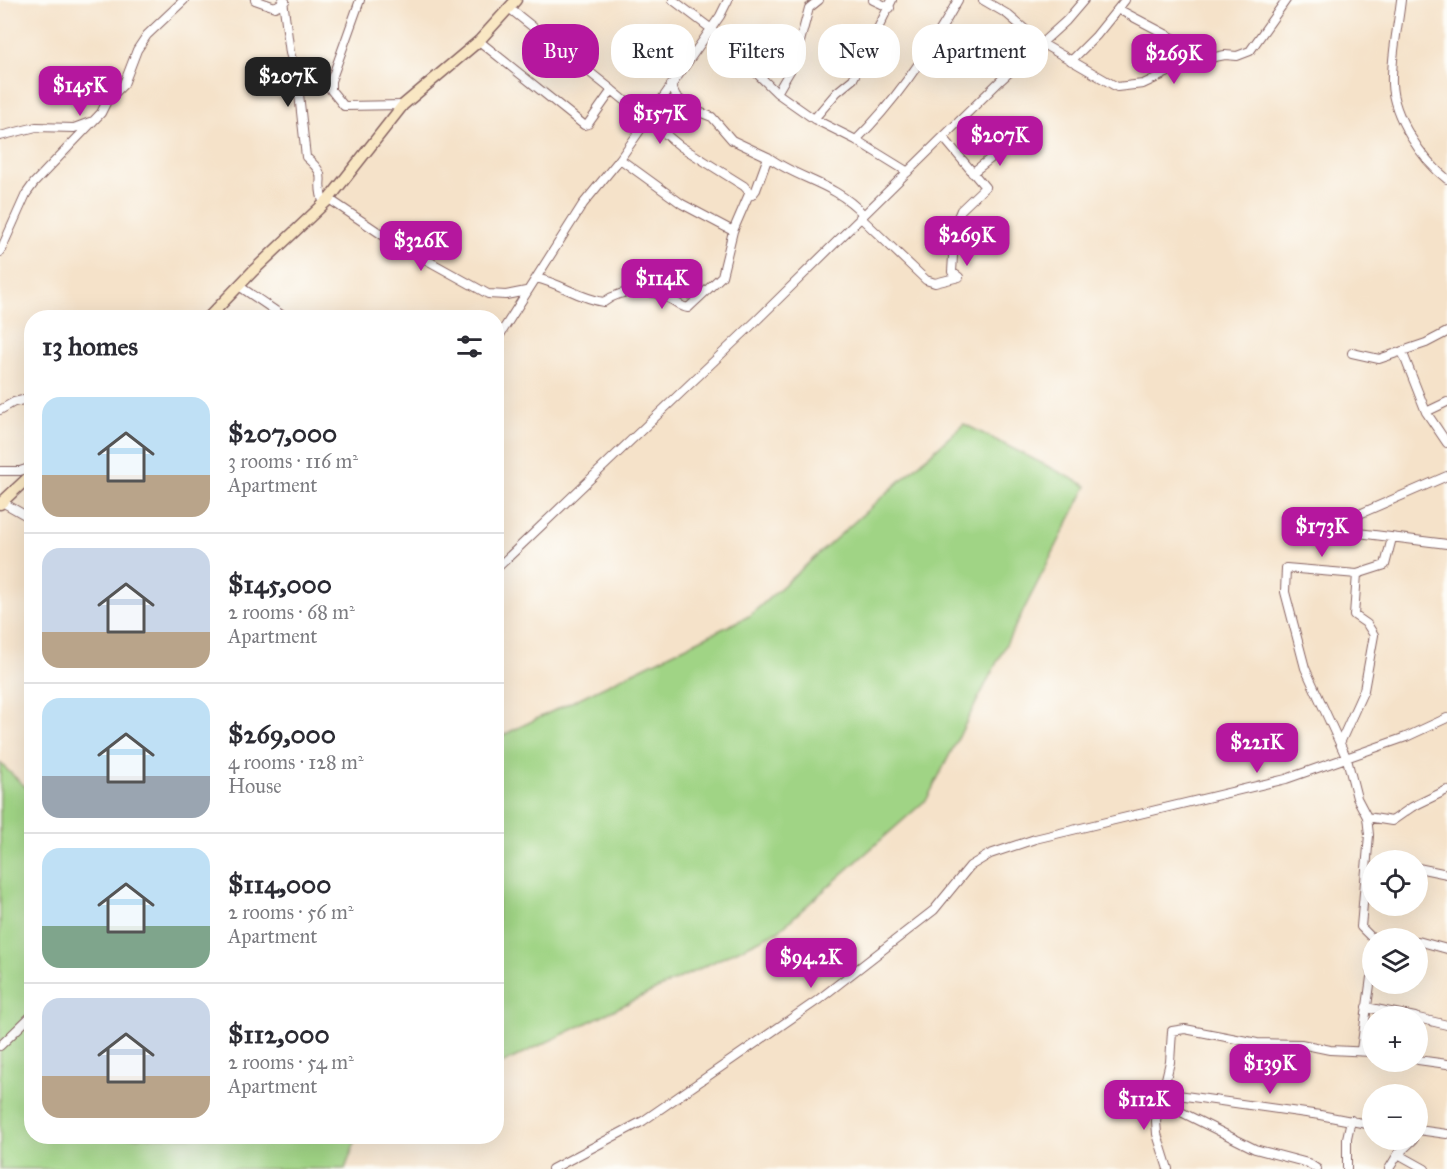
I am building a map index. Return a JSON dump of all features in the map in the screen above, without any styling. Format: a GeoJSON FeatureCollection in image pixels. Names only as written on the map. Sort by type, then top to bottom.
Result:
{"type":"FeatureCollection","features":[{"type":"Feature","properties":{"kind":"main road"},"geometry":{"type":"LineString","coordinates":[[216,310],[327,202],[403,105],[479,41],[512,4]]}},
{"type":"Feature","properties":{"kind":"main road"},"geometry":{"type":"LineString","coordinates":[[1,503],[24,481]]}},
{"type":"Feature","properties":{"kind":"street"},"geometry":{"type":"LineString","coordinates":[[0,252],[26,194],[64,149],[94,121],[107,101],[124,84],[137,50],[147,35],[184,0]]}},
{"type":"Feature","properties":{"kind":"street"},"geometry":{"type":"LineString","coordinates":[[255,0],[275,7],[284,1],[290,53],[297,76],[306,158],[320,168],[322,176],[318,186],[327,202],[488,294],[506,295],[526,291]]}},
{"type":"Feature","properties":{"kind":"street"},"geometry":{"type":"LineString","coordinates":[[360,0],[331,81],[331,90],[344,106],[403,105]]}},
{"type":"Feature","properties":{"kind":"street"},"geometry":{"type":"LineString","coordinates":[[674,0],[707,26]]}},
{"type":"Feature","properties":{"kind":"street"},"geometry":{"type":"LineString","coordinates":[[713,24],[728,0]]}},
{"type":"Feature","properties":{"kind":"street"},"geometry":{"type":"LineString","coordinates":[[777,93],[794,64],[809,8],[819,0]]}},
{"type":"Feature","properties":{"kind":"street"},"geometry":{"type":"LineString","coordinates":[[814,119],[837,92],[853,79],[891,4],[873,0]]}},
{"type":"Feature","properties":{"kind":"street"},"geometry":{"type":"LineString","coordinates":[[856,140],[907,81],[936,39],[958,0]]}},
{"type":"Feature","properties":{"kind":"street"},"geometry":{"type":"LineString","coordinates":[[983,0],[1019,24]]}},
{"type":"Feature","properties":{"kind":"street"},"geometry":{"type":"LineString","coordinates":[[1048,36],[1084,0]]}},
{"type":"Feature","properties":{"kind":"street"},"geometry":{"type":"LineString","coordinates":[[1071,61],[1125,0]]}},
{"type":"Feature","properties":{"kind":"street"},"geometry":{"type":"LineString","coordinates":[[1048,47],[1117,87],[1143,84],[1190,62],[1209,57],[1237,56],[1250,51],[1286,0]]}},
{"type":"Feature","properties":{"kind":"street"},"geometry":{"type":"LineString","coordinates":[[1401,0],[1392,85],[1394,94],[1399,112],[1418,150],[1447,179]]}},
{"type":"Feature","properties":{"kind":"street"},"geometry":{"type":"LineString","coordinates":[[512,4],[646,120],[699,159],[744,186],[749,194]]}},
{"type":"Feature","properties":{"kind":"street"},"geometry":{"type":"LineString","coordinates":[[1118,9],[1209,57]]}},
{"type":"Feature","properties":{"kind":"street"},"geometry":{"type":"LineString","coordinates":[[504,328],[583,204],[620,159],[707,32]]}},
{"type":"Feature","properties":{"kind":"street"},"geometry":{"type":"LineString","coordinates":[[479,41],[584,126],[588,124],[612,90]]}},
{"type":"Feature","properties":{"kind":"street"},"geometry":{"type":"LineString","coordinates":[[762,78],[777,93],[814,119],[856,140],[908,172]]}},
{"type":"Feature","properties":{"kind":"street"},"geometry":{"type":"LineString","coordinates":[[504,561],[756,321],[861,215],[1005,78]]}},
{"type":"Feature","properties":{"kind":"street"},"geometry":{"type":"LineString","coordinates":[[671,85],[676,96],[688,108],[712,117],[732,140],[818,181],[856,206],[861,215],[926,280],[935,283],[959,276],[952,272],[955,224],[961,210],[985,187],[943,137]]}},
{"type":"Feature","properties":{"kind":"street"},"geometry":{"type":"LineString","coordinates":[[0,136],[36,127],[74,128],[94,121]]}},
{"type":"Feature","properties":{"kind":"street"},"geometry":{"type":"LineString","coordinates":[[972,172],[1013,141]]}},
{"type":"Feature","properties":{"kind":"street"},"geometry":{"type":"LineString","coordinates":[[749,194],[752,195],[756,190],[768,157]]}},
{"type":"Feature","properties":{"kind":"street"},"geometry":{"type":"LineString","coordinates":[[620,159],[682,204],[733,231]]}},
{"type":"Feature","properties":{"kind":"street"},"geometry":{"type":"LineString","coordinates":[[536,278],[556,282],[589,300],[604,302],[615,294],[627,290],[662,296],[688,308],[722,276],[733,231],[749,194]]}},
{"type":"Feature","properties":{"kind":"street"},"geometry":{"type":"LineString","coordinates":[[239,286],[274,310]]}},
{"type":"Feature","properties":{"kind":"street"},"geometry":{"type":"LineString","coordinates":[[1352,353],[1380,359],[1447,332]]}},
{"type":"Feature","properties":{"kind":"street"},"geometry":{"type":"LineString","coordinates":[[1402,351],[1426,412],[1447,443]]}},
{"type":"Feature","properties":{"kind":"street"},"geometry":{"type":"LineString","coordinates":[[0,410],[14,402],[24,400]]}},
{"type":"Feature","properties":{"kind":"street"},"geometry":{"type":"LineString","coordinates":[[1426,412],[1447,402]]}},
{"type":"Feature","properties":{"kind":"street"},"geometry":{"type":"LineString","coordinates":[[0,471],[24,470]]}},
{"type":"Feature","properties":{"kind":"street"},"geometry":{"type":"LineString","coordinates":[[1447,476],[1325,529],[1447,544]]}},
{"type":"Feature","properties":{"kind":"street"},"geometry":{"type":"LineString","coordinates":[[1,503],[24,515]]}},
{"type":"Feature","properties":{"kind":"street"},"geometry":{"type":"LineString","coordinates":[[1362,928],[1369,835],[1367,817],[1357,798],[1347,759],[1305,668],[1285,592],[1286,568],[1357,574],[1385,565],[1392,538]]}},
{"type":"Feature","properties":{"kind":"street"},"geometry":{"type":"LineString","coordinates":[[1340,743],[1364,690],[1374,635],[1367,624],[1354,615],[1357,574]]}},
{"type":"Feature","properties":{"kind":"street"},"geometry":{"type":"LineString","coordinates":[[552,1169],[643,1121],[818,1000],[934,910],[970,866],[990,854],[1035,839],[1286,779],[1428,729],[1447,718]]}},
{"type":"Feature","properties":{"kind":"street"},"geometry":{"type":"LineString","coordinates":[[1367,817],[1392,821],[1412,807],[1447,790]]}},
{"type":"Feature","properties":{"kind":"street"},"geometry":{"type":"LineString","coordinates":[[1428,870],[1447,874]]}},
{"type":"Feature","properties":{"kind":"street"},"geometry":{"type":"LineString","coordinates":[[1428,944],[1447,949]]}},
{"type":"Feature","properties":{"kind":"street"},"geometry":{"type":"LineString","coordinates":[[1428,1020],[1447,1025]]}},
{"type":"Feature","properties":{"kind":"street"},"geometry":{"type":"LineString","coordinates":[[0,1046],[24,1024]]}},
{"type":"Feature","properties":{"kind":"street"},"geometry":{"type":"LineString","coordinates":[[1168,1169],[1157,1134],[1158,1114],[1164,1093],[1172,1031],[1185,1029],[1257,1043],[1301,1044],[1330,1050],[1361,1050],[1362,1041]]}},
{"type":"Feature","properties":{"kind":"street"},"geometry":{"type":"LineString","coordinates":[[1428,1062],[1447,1065]]}},
{"type":"Feature","properties":{"kind":"street"},"geometry":{"type":"LineString","coordinates":[[1164,1093],[1362,1123]]}},
{"type":"Feature","properties":{"kind":"street"},"geometry":{"type":"LineString","coordinates":[[1164,1093],[1171,1107],[1255,1149],[1308,1163],[1317,1169]]}},
{"type":"Feature","properties":{"kind":"street"},"geometry":{"type":"LineString","coordinates":[[1347,1169],[1347,1138],[1351,1120]]}},
{"type":"Feature","properties":{"kind":"street"},"geometry":{"type":"LineString","coordinates":[[1430,1132],[1447,1134]]}},
{"type":"Feature","properties":{"kind":"street"},"geometry":{"type":"LineString","coordinates":[[1389,1169],[1402,1150]]}},
{"type":"Feature","properties":{"kind":"street"},"geometry":{"type":"LineString","coordinates":[[1398,1154],[1425,1169]]}},
{"type":"Feature","properties":{"kind":"green space"},"geometry":{"type":"Polygon","coordinates":[[[964,424],[1087,486],[927,799],[778,931],[504,1063],[504,735],[749,616],[964,424]]]}},
{"type":"Feature","properties":{"kind":"green space"},"geometry":{"type":"Polygon","coordinates":[[[0,763],[24,785],[24,1144],[354,1144],[345,1169],[0,1169],[0,763]]]}}]}
